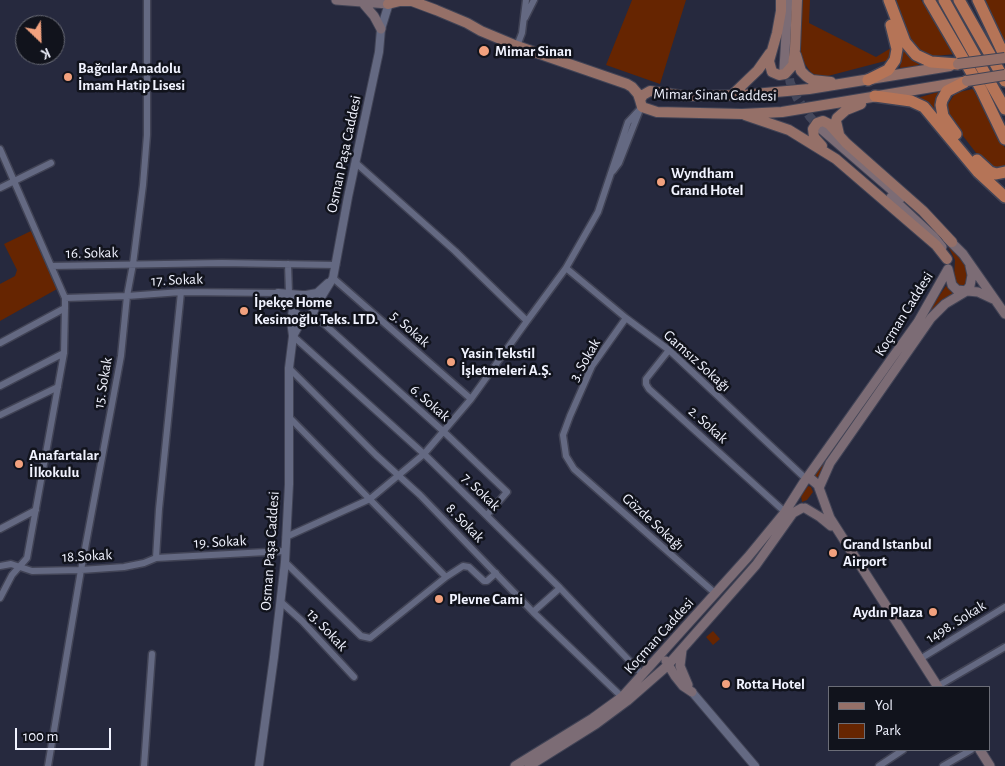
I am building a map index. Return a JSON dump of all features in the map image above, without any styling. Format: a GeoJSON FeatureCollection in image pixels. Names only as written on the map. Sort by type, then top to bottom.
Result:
{"type":"FeatureCollection","features":[{"type":"Feature","properties":{"kind":"highway"},"geometry":{"type":"LineString","coordinates":[[868,80],[888,70],[897,55],[882,0]]}},
{"type":"Feature","properties":{"kind":"highway"},"geometry":{"type":"LineString","coordinates":[[889,0],[905,42],[916,55],[931,62],[958,64]]}},
{"type":"Feature","properties":{"kind":"highway"},"geometry":{"type":"LineString","coordinates":[[944,0],[1005,109]]}},
{"type":"Feature","properties":{"kind":"highway"},"geometry":{"type":"LineString","coordinates":[[959,0],[1005,81]]}},
{"type":"Feature","properties":{"kind":"highway"},"geometry":{"type":"LineString","coordinates":[[974,0],[988,23]]}},
{"type":"Feature","properties":{"kind":"highway"},"geometry":{"type":"LineString","coordinates":[[978,0],[1005,58]]}},
{"type":"Feature","properties":{"kind":"highway"},"geometry":{"type":"LineString","coordinates":[[930,2],[1005,131]]}},
{"type":"Feature","properties":{"kind":"highway"},"geometry":{"type":"LineString","coordinates":[[967,81],[953,87],[944,95],[941,105],[943,116],[969,151],[986,169],[996,174],[1005,172]]}},
{"type":"Feature","properties":{"kind":"highway"},"geometry":{"type":"LineString","coordinates":[[875,96],[911,100],[924,107],[978,172],[1005,196]]}},
{"type":"Feature","properties":{"kind":"highway"},"geometry":{"type":"LineString","coordinates":[[996,118],[1005,138]]}},
{"type":"Feature","properties":{"kind":"main road"},"geometry":{"type":"LineString","coordinates":[[336,0],[362,2],[412,1],[517,46],[627,84],[638,94],[640,106]]}},
{"type":"Feature","properties":{"kind":"main road"},"geometry":{"type":"LineString","coordinates":[[780,0],[779,19],[770,66],[772,72],[779,75],[785,74],[792,65],[795,49],[797,0]]}},
{"type":"Feature","properties":{"kind":"main road"},"geometry":{"type":"LineString","coordinates":[[784,69],[788,0]]}},
{"type":"Feature","properties":{"kind":"main road"},"geometry":{"type":"LineString","coordinates":[[787,59],[792,0]]}},
{"type":"Feature","properties":{"kind":"main road"},"geometry":{"type":"LineString","coordinates":[[362,2],[382,29]]}},
{"type":"Feature","properties":{"kind":"main road"},"geometry":{"type":"LineString","coordinates":[[795,49],[801,71],[812,80],[847,83]]}},
{"type":"Feature","properties":{"kind":"main road"},"geometry":{"type":"LineString","coordinates":[[732,96],[758,70],[772,50]]}},
{"type":"Feature","properties":{"kind":"main road","name":"Mimar Sinan Caddesi"},"geometry":{"type":"LineString","coordinates":[[1005,58],[809,89],[732,96],[686,96],[650,91],[643,95],[640,106],[657,112],[742,114],[792,111],[1005,76]]}},
{"type":"Feature","properties":{"kind":"main road"},"geometry":{"type":"LineString","coordinates":[[841,138],[837,131],[836,121],[840,115],[846,110],[875,96]]}},
{"type":"Feature","properties":{"kind":"main road"},"geometry":{"type":"LineString","coordinates":[[742,114],[789,130],[836,159]]}},
{"type":"Feature","properties":{"kind":"main road"},"geometry":{"type":"LineString","coordinates":[[948,264],[936,245],[836,159],[816,139],[812,129],[817,123],[823,121],[829,124],[841,138],[923,211],[963,254],[1005,314]]}},
{"type":"Feature","properties":{"kind":"main road"},"geometry":{"type":"LineString","coordinates":[[952,242],[819,130],[940,243],[954,288],[960,292],[978,292],[995,300]]}},
{"type":"Feature","properties":{"kind":"main road","name":"Koçman Caddesi"},"geometry":{"type":"LineString","coordinates":[[516,766],[593,718],[622,697],[716,594],[785,512],[806,479],[918,322],[948,264]]}},
{"type":"Feature","properties":{"kind":"main road"},"geometry":{"type":"LineString","coordinates":[[965,292],[972,282],[970,266]]}},
{"type":"Feature","properties":{"kind":"main road","name":"Koçman Caddesi"},"geometry":{"type":"LineString","coordinates":[[529,766],[596,724],[627,701],[667,666],[756,565],[794,513],[812,500],[830,463],[923,328],[938,310],[965,292]]}},
{"type":"Feature","properties":{"kind":"main road"},"geometry":{"type":"LineString","coordinates":[[806,479],[811,479],[812,500],[842,537]]}},
{"type":"Feature","properties":{"kind":"main road"},"geometry":{"type":"LineString","coordinates":[[796,495],[798,504],[812,500]]}},
{"type":"Feature","properties":{"kind":"main road"},"geometry":{"type":"LineString","coordinates":[[812,500],[830,518],[937,686]]}},
{"type":"Feature","properties":{"kind":"main road"},"geometry":{"type":"LineString","coordinates":[[689,623],[683,639],[666,658],[667,666],[683,686],[692,692]]}},
{"type":"Feature","properties":{"kind":"main road"},"geometry":{"type":"LineString","coordinates":[[684,646],[680,657],[680,671],[692,692]]}},
{"type":"Feature","properties":{"kind":"main road"},"geometry":{"type":"LineString","coordinates":[[981,751],[990,766]]}},
{"type":"Feature","properties":{"kind":"street","name":"15. Sokak"},"geometry":{"type":"LineString","coordinates":[[48,766],[80,570],[121,356],[127,296],[133,264],[147,135],[147,0]]}},
{"type":"Feature","properties":{"kind":"street"},"geometry":{"type":"LineString","coordinates":[[517,46],[524,19],[526,0]]}},
{"type":"Feature","properties":{"kind":"street"},"geometry":{"type":"LineString","coordinates":[[524,19],[534,0]]}},
{"type":"Feature","properties":{"kind":"street","name":"Osman Paşa Caddesi"},"geometry":{"type":"LineString","coordinates":[[293,336],[299,325],[311,313],[333,278],[389,2]]}},
{"type":"Feature","properties":{"kind":"street"},"geometry":{"type":"LineString","coordinates":[[286,537],[370,499],[424,454],[470,399],[566,268],[598,212],[628,122],[640,106]]}},
{"type":"Feature","properties":{"kind":"street"},"geometry":{"type":"LineString","coordinates":[[0,149],[65,298],[66,308],[64,353],[27,558],[9,580],[0,598]]}},
{"type":"Feature","properties":{"kind":"street"},"geometry":{"type":"LineString","coordinates":[[0,188],[51,163]]}},
{"type":"Feature","properties":{"kind":"street"},"geometry":{"type":"LineString","coordinates":[[356,163],[455,251],[527,321]]}},
{"type":"Feature","properties":{"kind":"street","name":"16. Sokak"},"geometry":{"type":"LineString","coordinates":[[51,266],[133,264],[336,265]]}},
{"type":"Feature","properties":{"kind":"street"},"geometry":{"type":"LineString","coordinates":[[288,264],[289,293]]}},
{"type":"Feature","properties":{"kind":"street","name":"Gamsız Sokağı"},"geometry":{"type":"LineString","coordinates":[[566,268],[626,318],[669,350],[806,479]]}},
{"type":"Feature","properties":{"kind":"street"},"geometry":{"type":"LineString","coordinates":[[293,307],[298,297],[317,293],[333,278]]}},
{"type":"Feature","properties":{"kind":"street","name":"5. Sokak"},"geometry":{"type":"LineString","coordinates":[[333,278],[470,399]]}},
{"type":"Feature","properties":{"kind":"street"},"geometry":{"type":"LineString","coordinates":[[156,558],[159,509],[181,292]]}},
{"type":"Feature","properties":{"kind":"street","name":"17. Sokak"},"geometry":{"type":"LineString","coordinates":[[65,298],[181,292],[289,293],[305,295]]}},
{"type":"Feature","properties":{"kind":"street"},"geometry":{"type":"LineString","coordinates":[[278,293],[287,298],[298,316],[311,313],[313,300],[305,295]]}},
{"type":"Feature","properties":{"kind":"street","name":"Osman Paşa Caddesi"},"geometry":{"type":"LineString","coordinates":[[259,766],[286,551],[289,484],[289,368],[293,336],[291,321],[293,307]]}},
{"type":"Feature","properties":{"kind":"street"},"geometry":{"type":"LineString","coordinates":[[0,343],[66,308]]}},
{"type":"Feature","properties":{"kind":"street","name":"6. Sokak"},"geometry":{"type":"LineString","coordinates":[[311,313],[443,431],[507,492],[486,515]]}},
{"type":"Feature","properties":{"kind":"street","name":"3. Sokak"},"geometry":{"type":"LineString","coordinates":[[574,469],[566,456],[563,435],[592,366],[626,318]]}},
{"type":"Feature","properties":{"kind":"street","name":"7. Sokak"},"geometry":{"type":"LineString","coordinates":[[293,336],[424,454],[560,588],[643,675]]}},
{"type":"Feature","properties":{"kind":"street","name":"2. Sokak"},"geometry":{"type":"LineString","coordinates":[[669,350],[646,379],[649,389],[785,512]]}},
{"type":"Feature","properties":{"kind":"street"},"geometry":{"type":"LineString","coordinates":[[0,386],[64,353]]}},
{"type":"Feature","properties":{"kind":"street","name":"8. Sokak"},"geometry":{"type":"LineString","coordinates":[[289,368],[376,455],[420,495],[534,612],[622,697]]}},
{"type":"Feature","properties":{"kind":"street"},"geometry":{"type":"LineString","coordinates":[[0,416],[58,387]]}},
{"type":"Feature","properties":{"kind":"street"},"geometry":{"type":"LineString","coordinates":[[289,417],[446,576]]}},
{"type":"Feature","properties":{"kind":"street","name":"Gözde Sokağı"},"geometry":{"type":"LineString","coordinates":[[574,469],[716,594]]}},
{"type":"Feature","properties":{"kind":"street"},"geometry":{"type":"LineString","coordinates":[[0,529],[36,510]]}},
{"type":"Feature","properties":{"kind":"street","name":"19. Sokak"},"geometry":{"type":"LineString","coordinates":[[156,558],[286,551]]}},
{"type":"Feature","properties":{"kind":"street","name":"18.Sokak"},"geometry":{"type":"LineString","coordinates":[[0,566],[11,564],[32,571],[80,570],[124,567],[144,563],[156,558]]}},
{"type":"Feature","properties":{"kind":"street"},"geometry":{"type":"LineString","coordinates":[[285,562],[361,636],[370,638],[446,576],[463,566],[469,567],[484,581],[487,581],[496,573]]}},
{"type":"Feature","properties":{"kind":"street"},"geometry":{"type":"LineString","coordinates":[[534,612],[560,588]]}},
{"type":"Feature","properties":{"kind":"street","name":"13. Sokak"},"geometry":{"type":"LineString","coordinates":[[281,602],[302,621],[354,677]]}},
{"type":"Feature","properties":{"kind":"street","name":"1498. Sokak"},"geometry":{"type":"LineString","coordinates":[[920,659],[1005,607]]}},
{"type":"Feature","properties":{"kind":"street"},"geometry":{"type":"LineString","coordinates":[[940,686],[1005,647]]}},
{"type":"Feature","properties":{"kind":"street"},"geometry":{"type":"LineString","coordinates":[[144,766],[152,654]]}},
{"type":"Feature","properties":{"kind":"street"},"geometry":{"type":"LineString","coordinates":[[692,692],[755,766]]}},
{"type":"Feature","properties":{"kind":"street"},"geometry":{"type":"LineString","coordinates":[[879,766],[902,751]]}},
{"type":"Feature","properties":{"kind":"street"},"geometry":{"type":"LineString","coordinates":[[943,766],[969,751]]}},
{"type":"Feature","properties":{"kind":"green space"},"geometry":{"type":"Polygon","coordinates":[[[632,0],[686,0],[660,84],[606,65],[632,0]]]}},
{"type":"Feature","properties":{"kind":"green space"},"geometry":{"type":"Polygon","coordinates":[[[797,0],[810,0],[809,23],[876,57],[891,48],[889,60],[824,77],[812,74],[798,54],[797,0]]]}},
{"type":"Feature","properties":{"kind":"green space"},"geometry":{"type":"Polygon","coordinates":[[[894,0],[921,0],[956,54],[926,55],[912,45],[894,0]]]}},
{"type":"Feature","properties":{"kind":"green space"},"geometry":{"type":"Polygon","coordinates":[[[982,0],[1005,0],[1005,47],[982,0]]]}},
{"type":"Feature","properties":{"kind":"green space"},"geometry":{"type":"Polygon","coordinates":[[[902,48],[908,56],[921,66],[900,68],[902,48]]]}},
{"type":"Feature","properties":{"kind":"green space"},"geometry":{"type":"Polygon","coordinates":[[[973,89],[1005,148],[1005,165],[1001,168],[996,169],[983,162],[947,115],[947,106],[954,95],[973,89]]]}},
{"type":"Feature","properties":{"kind":"green space"},"geometry":{"type":"Polygon","coordinates":[[[942,91],[935,107],[936,116],[917,98],[942,91]]]}},
{"type":"Feature","properties":{"kind":"green space"},"geometry":{"type":"Polygon","coordinates":[[[31,231],[57,289],[0,321],[0,284],[15,276],[17,270],[4,244],[31,231]]]}},
{"type":"Feature","properties":{"kind":"green space"},"geometry":{"type":"Polygon","coordinates":[[[947,244],[958,254],[968,270],[968,283],[965,286],[961,287],[955,284],[955,260],[947,244]]]}},
{"type":"Feature","properties":{"kind":"green space"},"geometry":{"type":"Polygon","coordinates":[[[946,286],[954,294],[943,299],[935,307],[828,457],[818,478],[814,476],[946,286]]]}},
{"type":"Feature","properties":{"kind":"green space"},"geometry":{"type":"Polygon","coordinates":[[[808,486],[811,487],[813,492],[807,500],[802,502],[801,496],[808,486]]]}},
{"type":"Feature","properties":{"kind":"green space"},"geometry":{"type":"Polygon","coordinates":[[[713,631],[720,639],[713,645],[706,637],[713,631]]]}},
{"type":"Feature","properties":{"kind":"tunnel"},"geometry":{"type":"LineString","coordinates":[[788,65],[790,82],[797,98],[820,128]]}},
{"type":"Feature","properties":{"kind":"place","name":"Mimar Sinan"},"geometry":{"type":"Point","coordinates":[484,51]}},
{"type":"Feature","properties":{"kind":"place","name":"Bağcılar Anadolu İmam Hatip Lisesi"},"geometry":{"type":"Point","coordinates":[68,77]}},
{"type":"Feature","properties":{"kind":"place","name":"Wyndham Grand Hotel"},"geometry":{"type":"Point","coordinates":[661,182]}},
{"type":"Feature","properties":{"kind":"place","name":"İpekçe Home Kesimoğlu Teks. LTD."},"geometry":{"type":"Point","coordinates":[244,311]}},
{"type":"Feature","properties":{"kind":"place","name":"Yasin Tekstil İşletmeleri A.Ş."},"geometry":{"type":"Point","coordinates":[451,362]}},
{"type":"Feature","properties":{"kind":"place","name":"Anafartalar İlkokulu"},"geometry":{"type":"Point","coordinates":[19,464]}},
{"type":"Feature","properties":{"kind":"place","name":"Grand Istanbul Airport"},"geometry":{"type":"Point","coordinates":[833,553]}},
{"type":"Feature","properties":{"kind":"place","name":"Plevne Cami"},"geometry":{"type":"Point","coordinates":[439,599]}},
{"type":"Feature","properties":{"kind":"place","name":"Aydın Plaza"},"geometry":{"type":"Point","coordinates":[933,612]}},
{"type":"Feature","properties":{"kind":"place","name":"Rotta Hotel"},"geometry":{"type":"Point","coordinates":[726,684]}}]}
